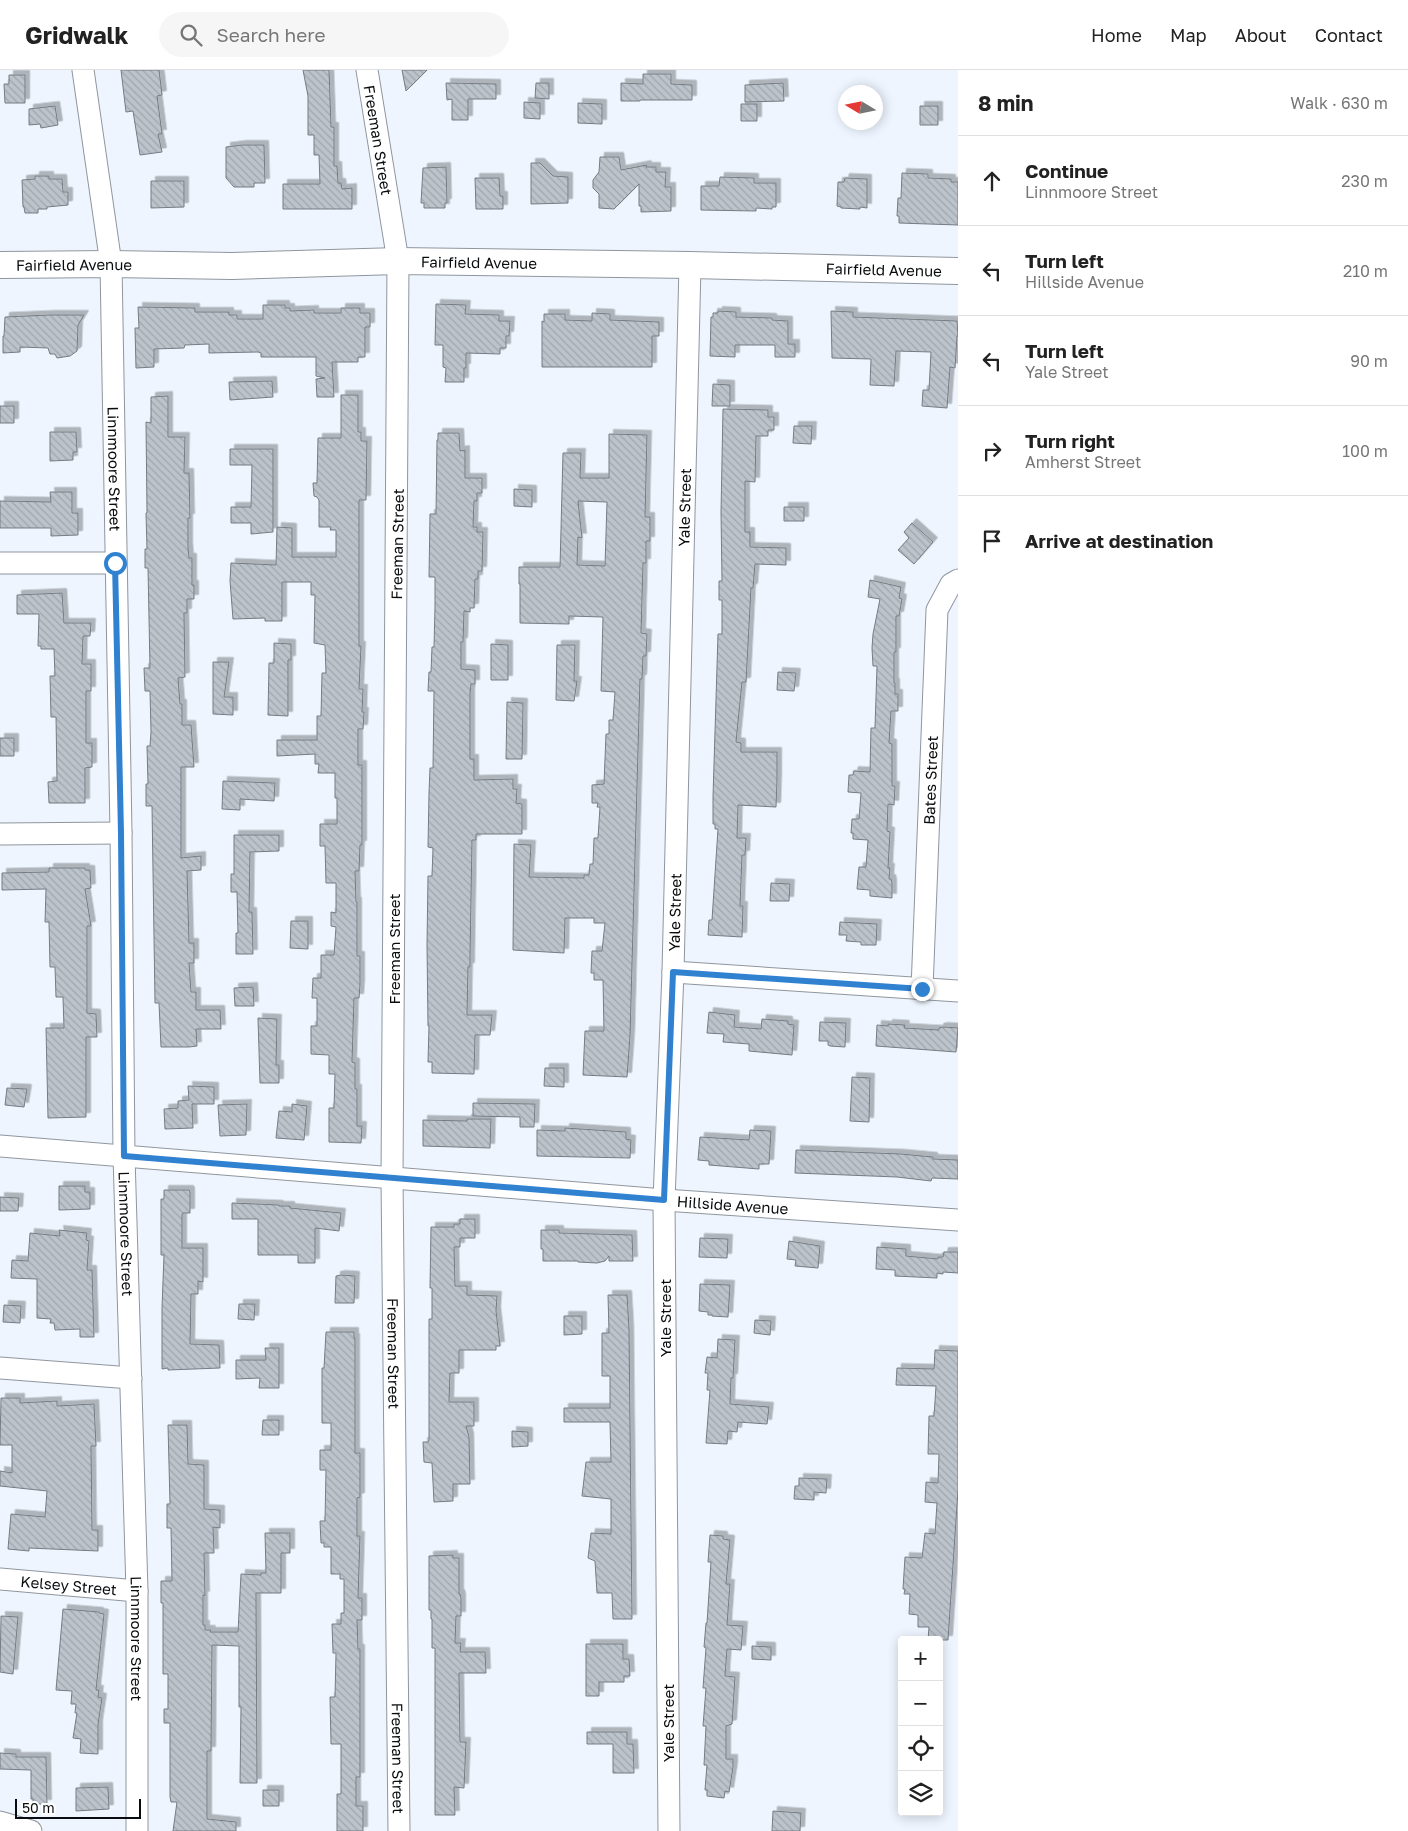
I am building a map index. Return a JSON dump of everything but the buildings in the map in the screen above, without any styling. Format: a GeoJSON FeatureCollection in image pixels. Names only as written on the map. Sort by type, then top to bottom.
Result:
{"type":"FeatureCollection","features":[{"type":"Feature","properties":{"kind":"main road","name":"Fairfield Avenue"},"geometry":{"type":"LineString","coordinates":[[0,265],[232,266],[398,261],[958,271]]}},
{"type":"Feature","properties":{"kind":"street","name":"Linnmoore Street"},"geometry":{"type":"LineString","coordinates":[[83,70],[111,264],[121,833],[124,1156],[137,1591],[137,1831]]}},
{"type":"Feature","properties":{"kind":"street","name":"Freeman Street"},"geometry":{"type":"LineString","coordinates":[[367,70],[398,261],[392,1179],[398,1831]]}},
{"type":"Feature","properties":{"kind":"street","name":"Yale Street"},"geometry":{"type":"LineString","coordinates":[[669,1831],[664,1200],[673,972],[690,265]]}},
{"type":"Feature","properties":{"kind":"street"},"geometry":{"type":"LineString","coordinates":[[0,563],[115,563]]}},
{"type":"Feature","properties":{"kind":"street","name":"Bates Street"},"geometry":{"type":"LineString","coordinates":[[922,989],[936,610],[951,584],[958,580]]}},
{"type":"Feature","properties":{"kind":"street"},"geometry":{"type":"LineString","coordinates":[[0,834],[121,833]]}},
{"type":"Feature","properties":{"kind":"street"},"geometry":{"type":"LineString","coordinates":[[673,972],[958,991]]}},
{"type":"Feature","properties":{"kind":"street","name":"Hillside Avenue"},"geometry":{"type":"LineString","coordinates":[[0,1146],[392,1179],[958,1220]]}},
{"type":"Feature","properties":{"kind":"street"},"geometry":{"type":"LineString","coordinates":[[0,1368],[131,1378]]}},
{"type":"Feature","properties":{"kind":"street","name":"Kelsey Street"},"geometry":{"type":"LineString","coordinates":[[0,1579],[137,1591]]}},
{"type":"Feature","properties":{"kind":"street"},"geometry":{"type":"LineString","coordinates":[[0,1822],[31,1831]]}},
{"type":"Feature","properties":{"kind":"route"},"geometry":{"type":"LineString","coordinates":[[115,563],[121,833],[124,1156],[664,1200],[673,972],[922,989]]}}]}
